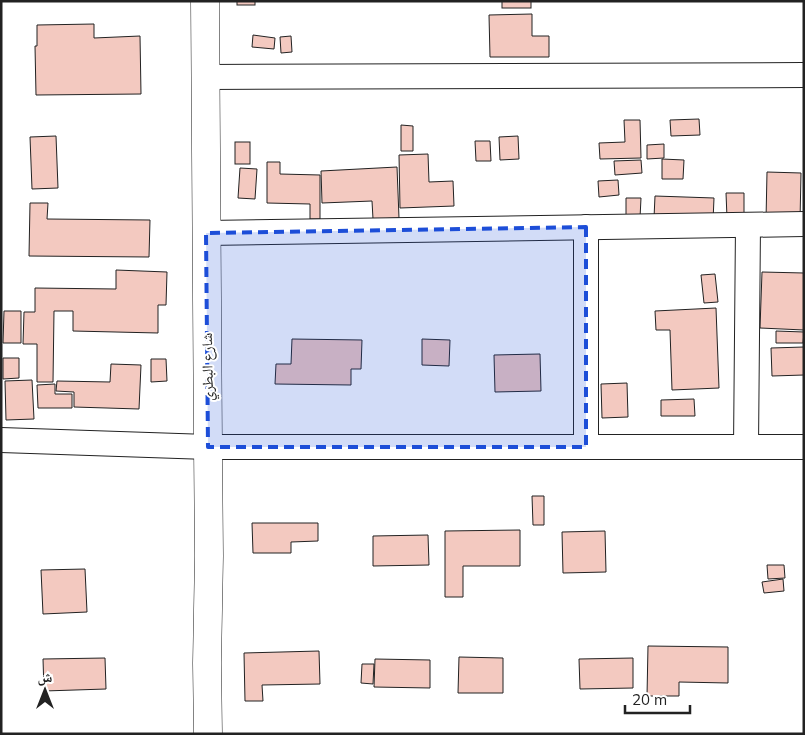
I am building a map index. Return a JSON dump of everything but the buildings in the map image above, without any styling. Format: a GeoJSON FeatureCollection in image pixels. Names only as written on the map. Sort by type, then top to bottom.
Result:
{"type":"FeatureCollection","features":[{"type":"Feature","properties":{"kind":"main road","name":"شارع البطري"},"geometry":{"type":"LineString","coordinates":[[205,1],[209,556],[208,734]]}},
{"type":"Feature","properties":{"kind":"street"},"geometry":{"type":"LineString","coordinates":[[206,77],[804,75]]}},
{"type":"Feature","properties":{"kind":"street"},"geometry":{"type":"LineString","coordinates":[[746,447],[748,224]]}},
{"type":"Feature","properties":{"kind":"street"},"geometry":{"type":"LineString","coordinates":[[206,234],[804,224]]}},
{"type":"Feature","properties":{"kind":"street"},"geometry":{"type":"LineString","coordinates":[[586,227],[586,447]]}},
{"type":"Feature","properties":{"kind":"street"},"geometry":{"type":"LineString","coordinates":[[1,440],[208,447],[804,447]]}},
{"type":"Feature","properties":{"kind":"highlighted area"},"geometry":{"type":"Polygon","coordinates":[[[586,227],[586,447],[208,447],[206,233],[586,227]]]}}]}
